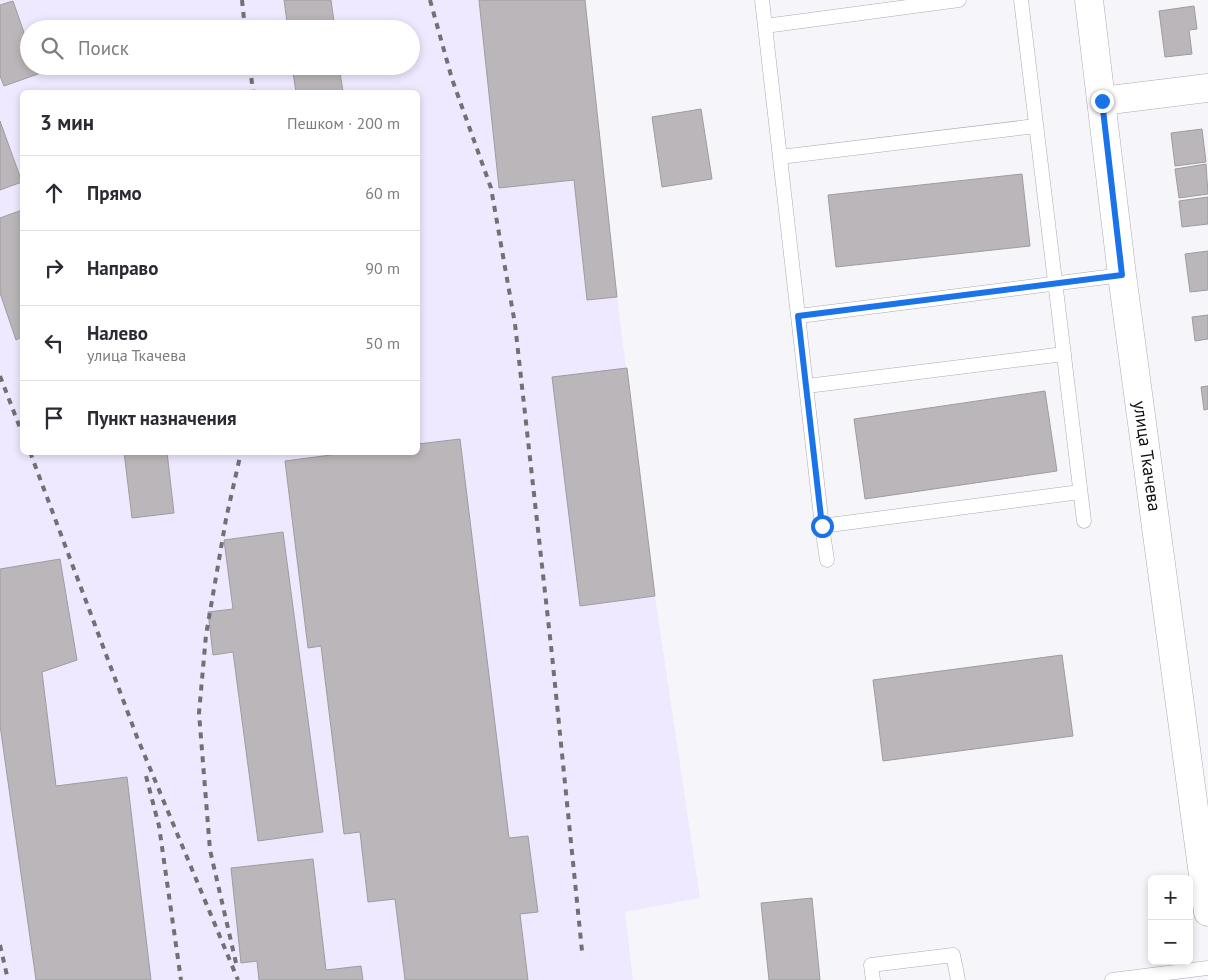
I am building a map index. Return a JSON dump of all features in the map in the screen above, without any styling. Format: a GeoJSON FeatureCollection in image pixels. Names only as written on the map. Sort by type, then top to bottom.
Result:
{"type":"FeatureCollection","features":[{"type":"Feature","properties":{"kind":"street","name":"улица Ткачева"},"geometry":{"type":"LineString","coordinates":[[1089,0],[1122,275],[1208,912]]}},
{"type":"Feature","properties":{"kind":"street"},"geometry":{"type":"LineString","coordinates":[[1102,101],[1208,88]]}},
{"type":"Feature","properties":{"kind":"lane"},"geometry":{"type":"LineString","coordinates":[[762,0],[827,560]]}},
{"type":"Feature","properties":{"kind":"lane"},"geometry":{"type":"LineString","coordinates":[[765,26],[958,0]]}},
{"type":"Feature","properties":{"kind":"lane"},"geometry":{"type":"LineString","coordinates":[[1021,0],[1084,521]]}},
{"type":"Feature","properties":{"kind":"lane"},"geometry":{"type":"LineString","coordinates":[[780,157],[1036,126]]}},
{"type":"Feature","properties":{"kind":"lane"},"geometry":{"type":"LineString","coordinates":[[798,316],[1122,275]]}},
{"type":"Feature","properties":{"kind":"lane"},"geometry":{"type":"LineString","coordinates":[[806,386],[1064,354]]}},
{"type":"Feature","properties":{"kind":"lane"},"geometry":{"type":"LineString","coordinates":[[822,526],[1080,492]]}},
{"type":"Feature","properties":{"kind":"lane"},"geometry":{"type":"LineString","coordinates":[[873,980],[871,965],[954,955],[958,980]]}},
{"type":"Feature","properties":{"kind":"lane"},"geometry":{"type":"LineString","coordinates":[[1112,980],[1208,968]]}},
{"type":"Feature","properties":{"kind":"shaded area"},"geometry":{"type":"Polygon","coordinates":[[[0,0],[585,0],[617,297],[655,596],[700,898],[625,912],[633,980],[0,980],[0,0]]]}},
{"type":"Feature","properties":{"kind":"building"},"geometry":{"type":"Polygon","coordinates":[[[284,0],[331,0],[334,20],[287,20],[284,0]]]}},
{"type":"Feature","properties":{"kind":"building"},"geometry":{"type":"Polygon","coordinates":[[[479,0],[585,0],[617,297],[587,300],[574,180],[499,188],[479,0]]]}},
{"type":"Feature","properties":{"kind":"building"},"geometry":{"type":"Polygon","coordinates":[[[13,1],[20,21],[20,75],[35,75],[4,86],[0,76],[0,5],[13,1]]]}},
{"type":"Feature","properties":{"kind":"building"},"geometry":{"type":"Polygon","coordinates":[[[1194,6],[1197,29],[1189,30],[1192,54],[1165,57],[1159,11],[1194,6]]]}},
{"type":"Feature","properties":{"kind":"building"},"geometry":{"type":"Polygon","coordinates":[[[293,75],[340,75],[343,90],[296,90],[293,75]]]}},
{"type":"Feature","properties":{"kind":"building"},"geometry":{"type":"Polygon","coordinates":[[[701,109],[712,179],[662,187],[652,117],[701,109]]]}},
{"type":"Feature","properties":{"kind":"building"},"geometry":{"type":"Polygon","coordinates":[[[0,121],[20,176],[20,183],[0,190],[0,121]]]}},
{"type":"Feature","properties":{"kind":"building"},"geometry":{"type":"Polygon","coordinates":[[[1202,129],[1206,162],[1175,166],[1171,133],[1202,129]]]}},
{"type":"Feature","properties":{"kind":"building"},"geometry":{"type":"Polygon","coordinates":[[[1206,164],[1208,194],[1179,198],[1175,169],[1206,164]]]}},
{"type":"Feature","properties":{"kind":"building"},"geometry":{"type":"Polygon","coordinates":[[[1022,174],[1030,246],[836,267],[828,195],[1022,174]]]}},
{"type":"Feature","properties":{"kind":"building"},"geometry":{"type":"Polygon","coordinates":[[[1208,197],[1208,224],[1182,227],[1179,201],[1208,197]]]}},
{"type":"Feature","properties":{"kind":"building"},"geometry":{"type":"Polygon","coordinates":[[[20,211],[20,338],[16,340],[0,293],[0,218],[20,211]]]}},
{"type":"Feature","properties":{"kind":"building"},"geometry":{"type":"Polygon","coordinates":[[[1208,251],[1208,290],[1190,292],[1185,254],[1208,251]]]}},
{"type":"Feature","properties":{"kind":"building"},"geometry":{"type":"Polygon","coordinates":[[[1208,315],[1208,339],[1195,341],[1192,317],[1208,315]]]}},
{"type":"Feature","properties":{"kind":"building"},"geometry":{"type":"Polygon","coordinates":[[[627,368],[655,596],[580,606],[552,377],[627,368]]]}},
{"type":"Feature","properties":{"kind":"building"},"geometry":{"type":"Polygon","coordinates":[[[1208,386],[1208,409],[1204,410],[1201,387],[1208,386]]]}},
{"type":"Feature","properties":{"kind":"building"},"geometry":{"type":"Polygon","coordinates":[[[1045,391],[1057,471],[865,499],[854,419],[1045,391]]]}},
{"type":"Feature","properties":{"kind":"building"},"geometry":{"type":"Polygon","coordinates":[[[460,439],[509,838],[528,836],[538,912],[520,914],[528,980],[405,980],[395,899],[368,902],[360,832],[344,834],[321,646],[308,648],[285,461],[331,455],[420,455],[420,444],[460,439]]]}},
{"type":"Feature","properties":{"kind":"building"},"geometry":{"type":"Polygon","coordinates":[[[124,455],[167,455],[174,513],[132,518],[124,455]]]}},
{"type":"Feature","properties":{"kind":"building"},"geometry":{"type":"Polygon","coordinates":[[[283,532],[323,832],[258,841],[233,652],[213,655],[208,612],[233,609],[224,540],[283,532]]]}},
{"type":"Feature","properties":{"kind":"building"},"geometry":{"type":"Polygon","coordinates":[[[60,559],[77,660],[42,672],[56,786],[127,777],[151,980],[36,980],[0,725],[0,569],[60,559]]]}},
{"type":"Feature","properties":{"kind":"building"},"geometry":{"type":"Polygon","coordinates":[[[1062,655],[1073,736],[883,761],[873,680],[1062,655]]]}},
{"type":"Feature","properties":{"kind":"building"},"geometry":{"type":"Polygon","coordinates":[[[313,859],[326,970],[361,966],[363,980],[259,980],[257,961],[241,963],[231,868],[313,859]]]}},
{"type":"Feature","properties":{"kind":"building"},"geometry":{"type":"Polygon","coordinates":[[[812,898],[820,980],[769,980],[761,903],[812,898]]]}},
{"type":"Feature","properties":{"kind":"railway"},"geometry":{"type":"LineString","coordinates":[[242,0],[244,20]]}},
{"type":"Feature","properties":{"kind":"railway"},"geometry":{"type":"LineString","coordinates":[[430,0],[452,79],[491,188],[515,324],[552,655],[582,951]]}},
{"type":"Feature","properties":{"kind":"railway"},"geometry":{"type":"LineString","coordinates":[[251,75],[253,90]]}},
{"type":"Feature","properties":{"kind":"railway"},"geometry":{"type":"LineString","coordinates":[[0,376],[20,428]]}},
{"type":"Feature","properties":{"kind":"railway"},"geometry":{"type":"LineString","coordinates":[[31,455],[137,737],[238,980]]}},
{"type":"Feature","properties":{"kind":"railway"},"geometry":{"type":"LineString","coordinates":[[236,963],[210,850],[199,713],[206,635],[226,519],[240,455]]}},
{"type":"Feature","properties":{"kind":"railway"},"geometry":{"type":"LineString","coordinates":[[146,776],[159,826],[181,980]]}},
{"type":"Feature","properties":{"kind":"railway"},"geometry":{"type":"LineString","coordinates":[[0,945],[8,980]]}},
{"type":"Feature","properties":{"kind":"route"},"geometry":{"type":"LineString","coordinates":[[822,526],[798,316],[1122,275],[1102,101]]}}]}
